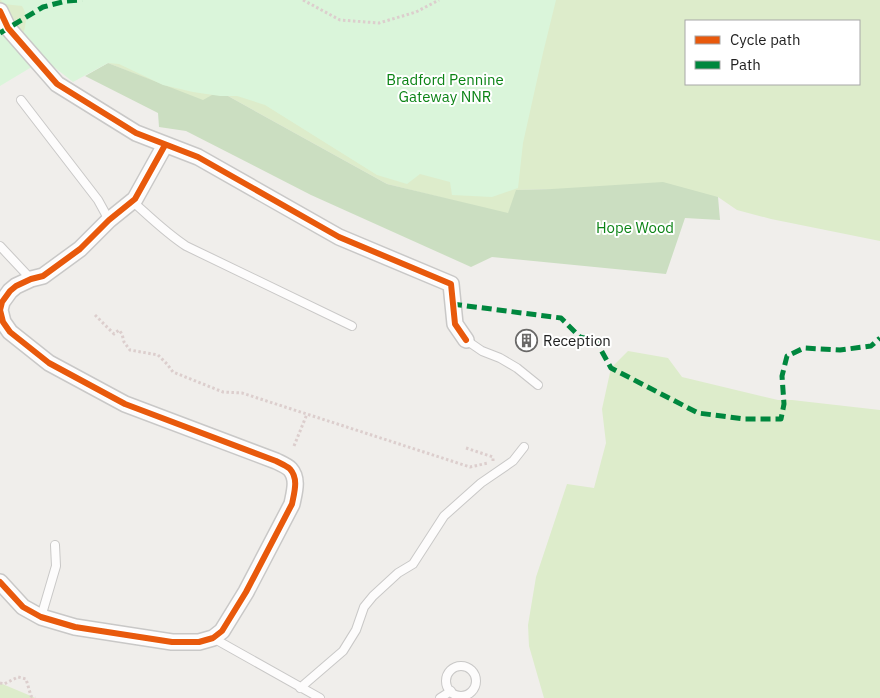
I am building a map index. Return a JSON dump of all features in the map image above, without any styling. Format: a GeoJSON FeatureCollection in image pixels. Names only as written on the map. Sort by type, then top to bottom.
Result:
{"type":"FeatureCollection","features":[{"type":"Feature","properties":{"kind":"street"},"geometry":{"type":"LineString","coordinates":[[0,11],[8,28],[57,84],[136,133],[198,157],[339,237],[451,284],[455,324],[466,340]]}},
{"type":"Feature","properties":{"kind":"street"},"geometry":{"type":"LineString","coordinates":[[0,582],[23,607],[41,617],[75,627],[172,642],[199,642],[212,638],[222,631],[246,592],[292,504],[295,479],[290,470],[276,461],[125,404],[49,363],[10,332],[1,316],[2,302],[16,286],[31,278],[43,276],[80,249],[135,199],[165,145]]}},
{"type":"Feature","properties":{"kind":"lane"},"geometry":{"type":"LineString","coordinates":[[21,100],[98,200],[110,220]]}},
{"type":"Feature","properties":{"kind":"lane"},"geometry":{"type":"LineString","coordinates":[[132,201],[161,229],[186,246],[352,326]]}},
{"type":"Feature","properties":{"kind":"lane"},"geometry":{"type":"LineString","coordinates":[[0,246],[31,278]]}},
{"type":"Feature","properties":{"kind":"lane"},"geometry":{"type":"LineString","coordinates":[[466,340],[482,351],[500,358],[517,368],[538,385]]}},
{"type":"Feature","properties":{"kind":"lane"},"geometry":{"type":"LineString","coordinates":[[300,688],[343,651],[356,630],[364,607],[398,573],[413,564],[444,516],[480,483],[513,461],[524,448]]}},
{"type":"Feature","properties":{"kind":"lane"},"geometry":{"type":"LineString","coordinates":[[41,617],[56,566],[55,545]]}},
{"type":"Feature","properties":{"kind":"lane"},"geometry":{"type":"LineString","coordinates":[[212,638],[320,698]]}},
{"type":"Feature","properties":{"kind":"lane"},"geometry":{"type":"LineString","coordinates":[[440,698],[450,691]]}},
{"type":"Feature","properties":{"kind":"path"},"geometry":{"type":"LineString","coordinates":[[303,0],[340,20],[379,23],[416,12],[439,0]]}},
{"type":"Feature","properties":{"kind":"path"},"geometry":{"type":"LineString","coordinates":[[95,315],[114,334],[119,330],[130,350],[158,355],[173,372],[223,392],[242,393],[470,467],[493,462]]}},
{"type":"Feature","properties":{"kind":"path"},"geometry":{"type":"LineString","coordinates":[[294,446],[307,414]]}},
{"type":"Feature","properties":{"kind":"path"},"geometry":{"type":"LineString","coordinates":[[466,448],[493,457],[493,462],[500,470]]}},
{"type":"Feature","properties":{"kind":"path"},"geometry":{"type":"LineString","coordinates":[[0,682],[4,684],[18,677],[26,679],[31,696],[35,698]]}},
{"type":"Feature","properties":{"kind":"green space"},"geometry":{"type":"Polygon","coordinates":[[[0,0],[880,0],[880,241],[771,219],[737,210],[718,197],[552,189],[517,190],[508,214],[387,184],[219,91],[203,101],[108,63],[0,59],[0,0]]]}},
{"type":"Feature","properties":{"kind":"green space","name":"Bradford Pennine Gateway NNR"},"geometry":{"type":"Polygon","coordinates":[[[1,0],[556,0],[523,143],[518,188],[492,197],[452,195],[450,182],[420,174],[407,184],[377,175],[265,105],[237,96],[220,96],[193,92],[163,85],[119,64],[108,63],[73,82],[35,52],[23,35],[26,20],[22,6],[3,4],[1,0]]]}},
{"type":"Feature","properties":{"kind":"green space"},"geometry":{"type":"Polygon","coordinates":[[[0,24],[35,65],[0,86],[0,24]]]}},
{"type":"Feature","properties":{"kind":"green space","name":"Hope Wood"},"geometry":{"type":"Polygon","coordinates":[[[108,63],[203,100],[219,91],[387,184],[508,213],[516,190],[663,182],[718,197],[720,220],[685,218],[666,274],[492,257],[471,267],[311,195],[186,131],[159,127],[158,113],[85,76],[108,63]]]}},
{"type":"Feature","properties":{"kind":"green space"},"geometry":{"type":"Polygon","coordinates":[[[628,351],[668,358],[682,377],[778,400],[880,410],[880,698],[544,698],[529,646],[528,625],[536,577],[567,484],[594,488],[606,443],[602,409],[611,368],[628,351]]]}},
{"type":"Feature","properties":{"kind":"green space"},"geometry":{"type":"Polygon","coordinates":[[[0,683],[31,696],[35,698],[0,698],[0,683]]]}},
{"type":"Feature","properties":{"kind":"marked path"},"geometry":{"type":"LineString","coordinates":[[0,33],[43,7],[66,1],[82,0]]}},
{"type":"Feature","properties":{"kind":"marked path"},"geometry":{"type":"LineString","coordinates":[[452,304],[561,318],[580,337],[596,341],[611,368],[698,413],[745,419],[781,419],[784,404],[782,376],[787,356],[804,348],[840,350],[871,346],[880,338]]}},
{"type":"Feature","properties":{"kind":"cycle path"},"geometry":{"type":"LineString","coordinates":[[0,11],[8,28],[57,84],[136,133],[198,157],[339,237],[451,284],[455,324],[466,340]]}},
{"type":"Feature","properties":{"kind":"cycle path"},"geometry":{"type":"LineString","coordinates":[[0,582],[23,607],[41,617],[75,627],[172,642],[199,642],[213,638],[222,631],[246,592],[292,504],[295,482],[293,473],[287,467],[276,461],[125,404],[49,363],[10,332],[3,322],[0,310],[2,302],[10,291],[31,279],[43,276],[80,249],[109,220],[135,199],[165,145]]}},
{"type":"Feature","properties":{"kind":"place","name":"Reception"},"geometry":{"type":"Point","coordinates":[527,341]}}]}
